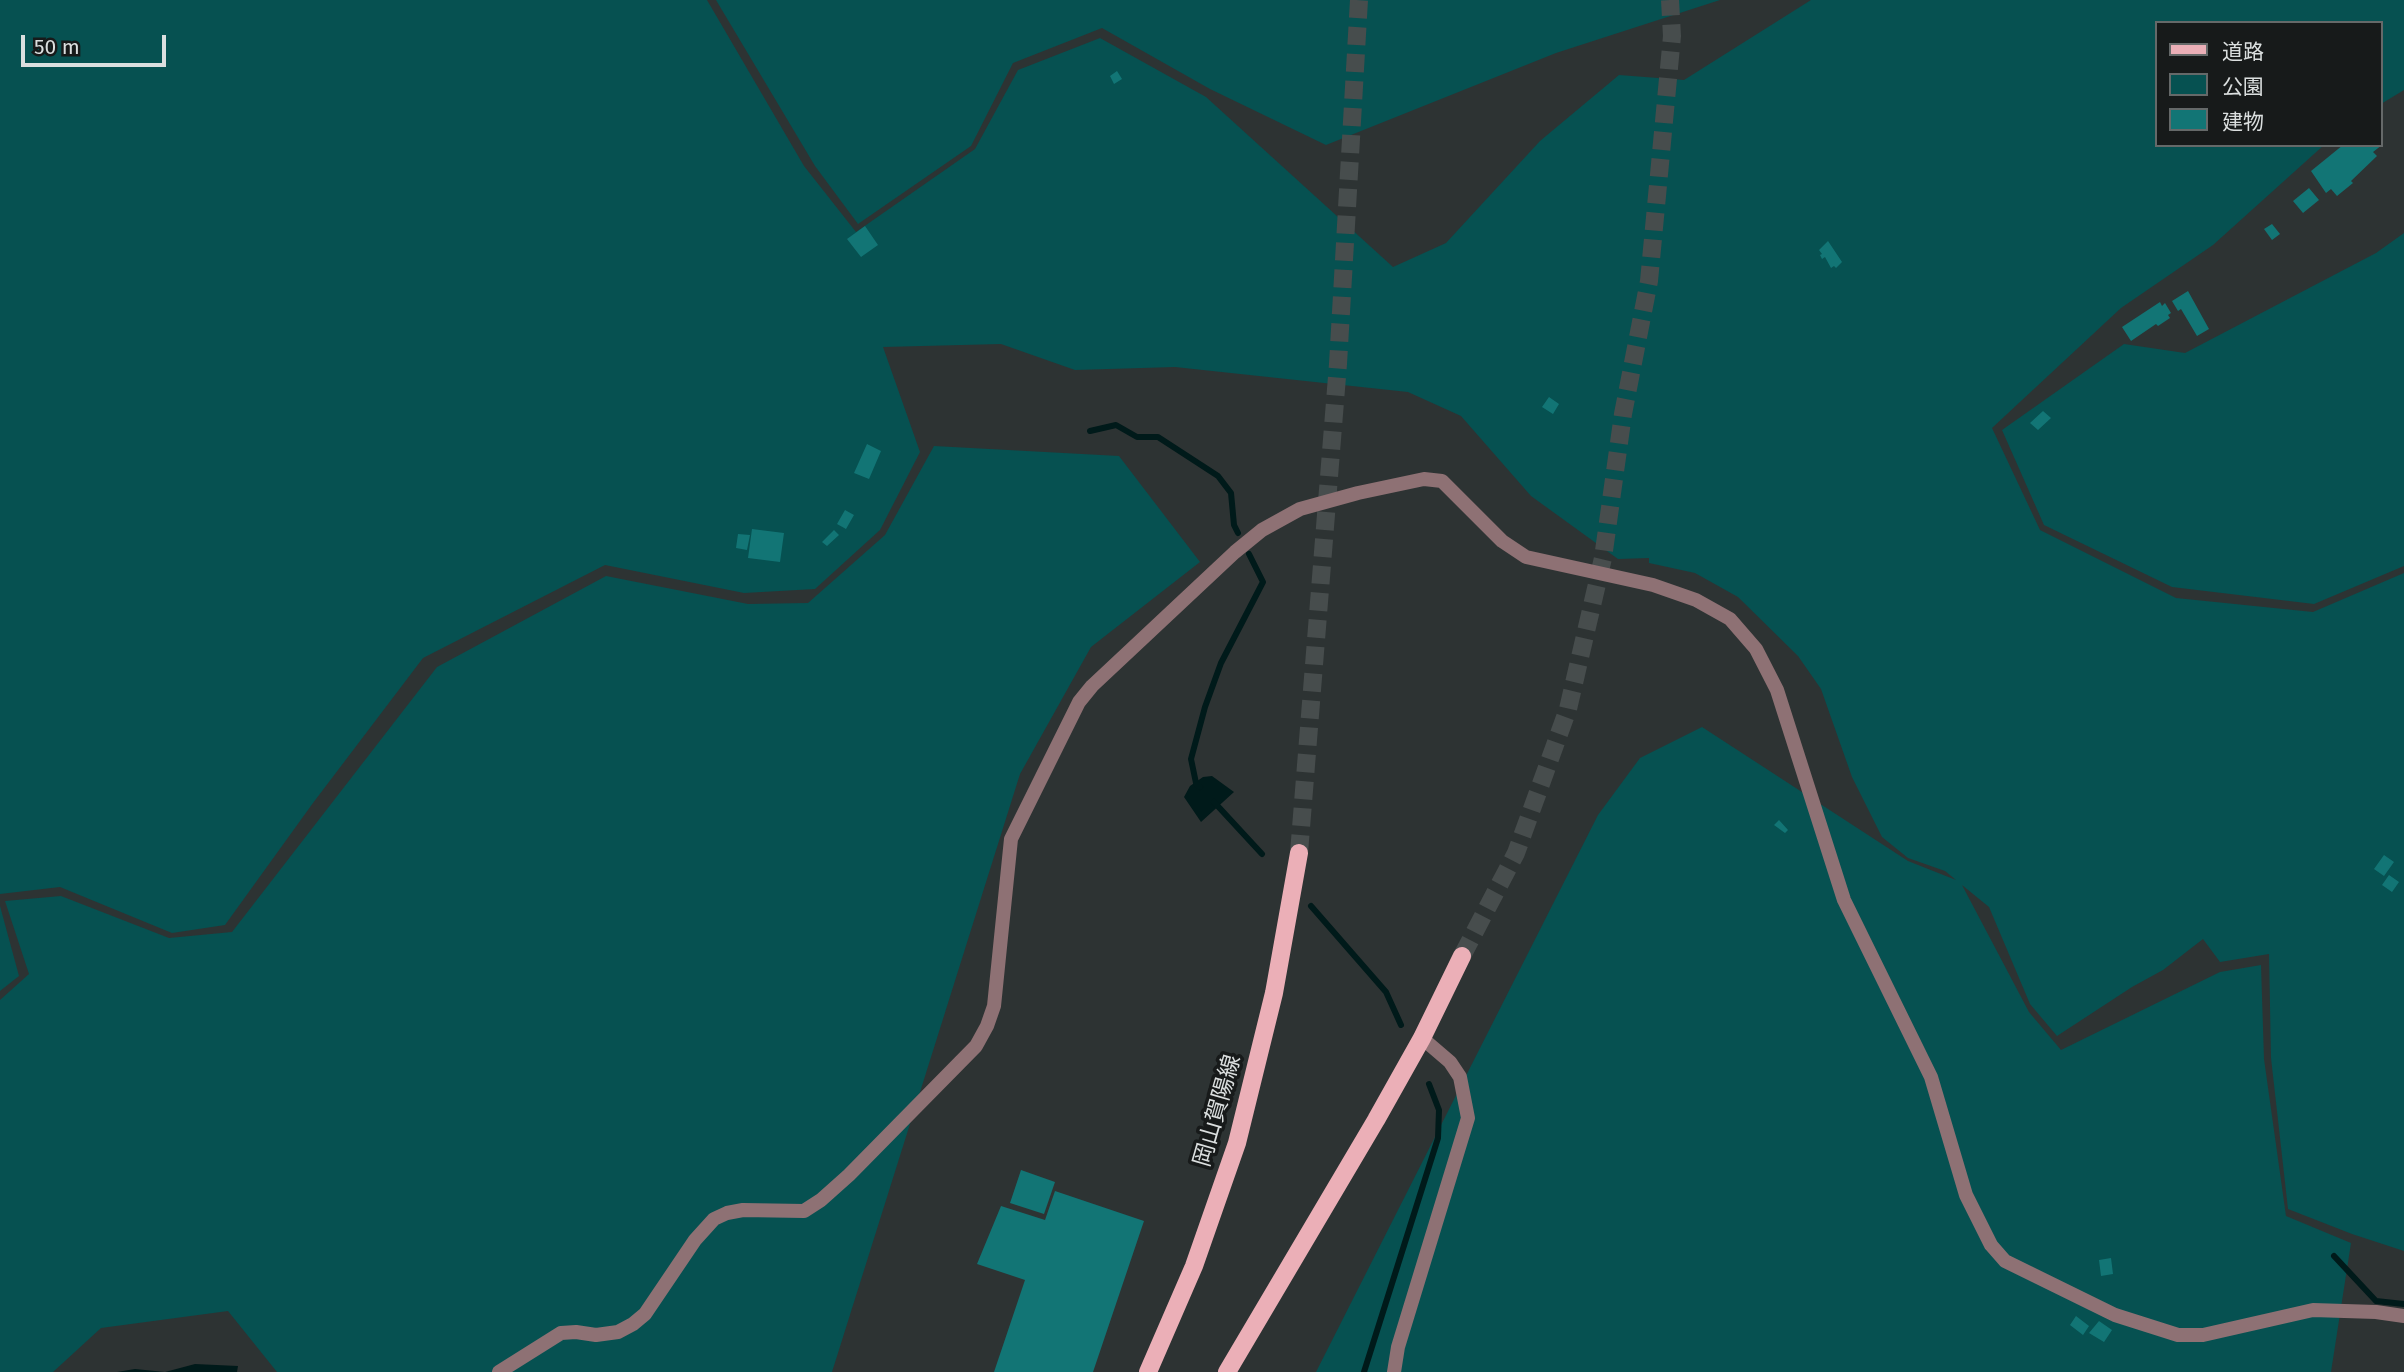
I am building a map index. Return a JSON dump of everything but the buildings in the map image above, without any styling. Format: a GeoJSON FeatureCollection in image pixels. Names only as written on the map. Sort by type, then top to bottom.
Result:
{"type":"FeatureCollection","features":[{"type":"Feature","properties":{"kind":"main road","name":"岡山賀陽線"},"geometry":{"type":"LineString","coordinates":[[1148,1372],[1194,1266],[1237,1143],[1274,993],[1299,853]]}},
{"type":"Feature","properties":{"kind":"main road"},"geometry":{"type":"LineString","coordinates":[[1227,1372],[1376,1120],[1422,1038],[1462,956]]}},
{"type":"Feature","properties":{"kind":"main road"},"geometry":{"type":"LineString","coordinates":[[1136,1372],[1149,1342],[1175,1310]]}},
{"type":"Feature","properties":{"kind":"street"},"geometry":{"type":"LineString","coordinates":[[499,1372],[561,1333],[596,1335],[618,1332],[633,1324],[645,1314],[695,1240],[714,1219],[743,1210],[804,1211],[849,1175],[976,1046],[987,1026],[994,1006],[1011,839],[1079,702],[1091,686],[1262,530],[1300,509],[1358,492],[1424,479],[1442,481],[1502,541],[1526,557],[1653,585],[1696,600],[1730,619],[1756,649],[1777,690],[1844,900],[1931,1077],[1966,1195],[1991,1245],[2006,1261],[2115,1315],[2178,1335],[2203,1335],[2313,1310],[2376,1312],[2404,1316]]}},
{"type":"Feature","properties":{"kind":"street"},"geometry":{"type":"LineString","coordinates":[[1394,1372],[1398,1347],[1468,1118],[1460,1077],[1450,1062],[1422,1038]]}},
{"type":"Feature","properties":{"kind":"green space"},"geometry":{"type":"Polygon","coordinates":[[[0,0],[707,0],[804,166],[856,232],[975,149],[1018,70],[1100,38],[1206,97],[1393,267],[1446,243],[1540,141],[1619,75],[1684,80],[1811,0],[2404,0],[2404,90],[2383,103],[2383,21],[2156,21],[2156,147],[2322,147],[2213,245],[2121,308],[1992,428],[2040,530],[2176,598],[2313,612],[2404,573],[2404,1251],[2288,1209],[2271,1058],[2269,954],[2220,962],[2203,939],[2163,970],[2057,1036],[2030,1004],[1989,907],[1962,885],[2029,1012],[2061,1050],[2220,972],[2261,965],[2264,1059],[2286,1216],[2351,1243],[2331,1372],[1316,1372],[1598,815],[1640,758],[1702,727],[1908,861],[1956,880],[1945,871],[1908,858],[1882,837],[1852,777],[1821,689],[1798,656],[1738,597],[1695,573],[1649,563],[1649,558],[1618,559],[1531,496],[1461,416],[1408,392],[1175,367],[1075,370],[1001,344],[883,347],[920,452],[880,530],[815,589],[744,593],[605,565],[423,658],[225,925],[172,933],[60,887],[0,894],[0,0]]]}},
{"type":"Feature","properties":{"kind":"green space"},"geometry":{"type":"Polygon","coordinates":[[[716,0],[1720,0],[1556,53],[1326,145],[1210,89],[1102,28],[1013,63],[971,146],[858,224],[815,166],[716,0]]]}},
{"type":"Feature","properties":{"kind":"green space"},"geometry":{"type":"Polygon","coordinates":[[[2404,233],[2404,566],[2314,604],[2172,587],[2044,525],[2002,430],[2124,344],[2185,353],[2376,253],[2404,233]]]}},
{"type":"Feature","properties":{"kind":"green space"},"geometry":{"type":"Polygon","coordinates":[[[934,446],[1119,456],[1200,562],[1091,647],[1020,774],[832,1372],[277,1372],[228,1311],[101,1328],[53,1372],[0,1372],[0,1000],[29,974],[5,901],[61,896],[169,938],[232,932],[437,667],[606,576],[748,604],[808,603],[885,535],[934,446]]]}},
{"type":"Feature","properties":{"kind":"green space"},"geometry":{"type":"Polygon","coordinates":[[[0,906],[19,976],[0,991],[0,906]]]}},
{"type":"Feature","properties":{"kind":"shaded area"},"geometry":{"type":"Polygon","coordinates":[[[1212,776],[1234,792],[1201,822],[1184,797],[1190,786],[1203,777],[1212,776]]]}},
{"type":"Feature","properties":{"kind":"shaded area"},"geometry":{"type":"Polygon","coordinates":[[[195,1364],[238,1366],[237,1372],[165,1372],[195,1364]]]}},
{"type":"Feature","properties":{"kind":"shaded area"},"geometry":{"type":"Polygon","coordinates":[[[135,1369],[165,1372],[117,1372],[135,1369]]]}},
{"type":"Feature","properties":{"kind":"waterway"},"geometry":{"type":"LineString","coordinates":[[1090,431],[1116,425],[1137,437],[1158,437],[1218,476],[1231,493],[1234,525],[1238,533]]}},
{"type":"Feature","properties":{"kind":"waterway"},"geometry":{"type":"LineString","coordinates":[[1200,787],[1196,783],[1191,759],[1205,707],[1221,663],[1263,582],[1249,554]]}},
{"type":"Feature","properties":{"kind":"waterway"},"geometry":{"type":"LineString","coordinates":[[1214,802],[1262,854]]}},
{"type":"Feature","properties":{"kind":"waterway"},"geometry":{"type":"LineString","coordinates":[[1311,906],[1386,992],[1401,1025]]}},
{"type":"Feature","properties":{"kind":"waterway"},"geometry":{"type":"LineString","coordinates":[[1364,1372],[1438,1138],[1439,1110],[1429,1084]]}},
{"type":"Feature","properties":{"kind":"waterway"},"geometry":{"type":"LineString","coordinates":[[2334,1256],[2376,1301],[2404,1304]]}},
{"type":"Feature","properties":{"kind":"tunnel"},"geometry":{"type":"LineString","coordinates":[[1299,853],[1338,364],[1359,0]]}},
{"type":"Feature","properties":{"kind":"tunnel"},"geometry":{"type":"LineString","coordinates":[[1462,956],[1516,853],[1568,709],[1603,558],[1623,414],[1649,281],[1672,36],[1670,0]]}}]}
